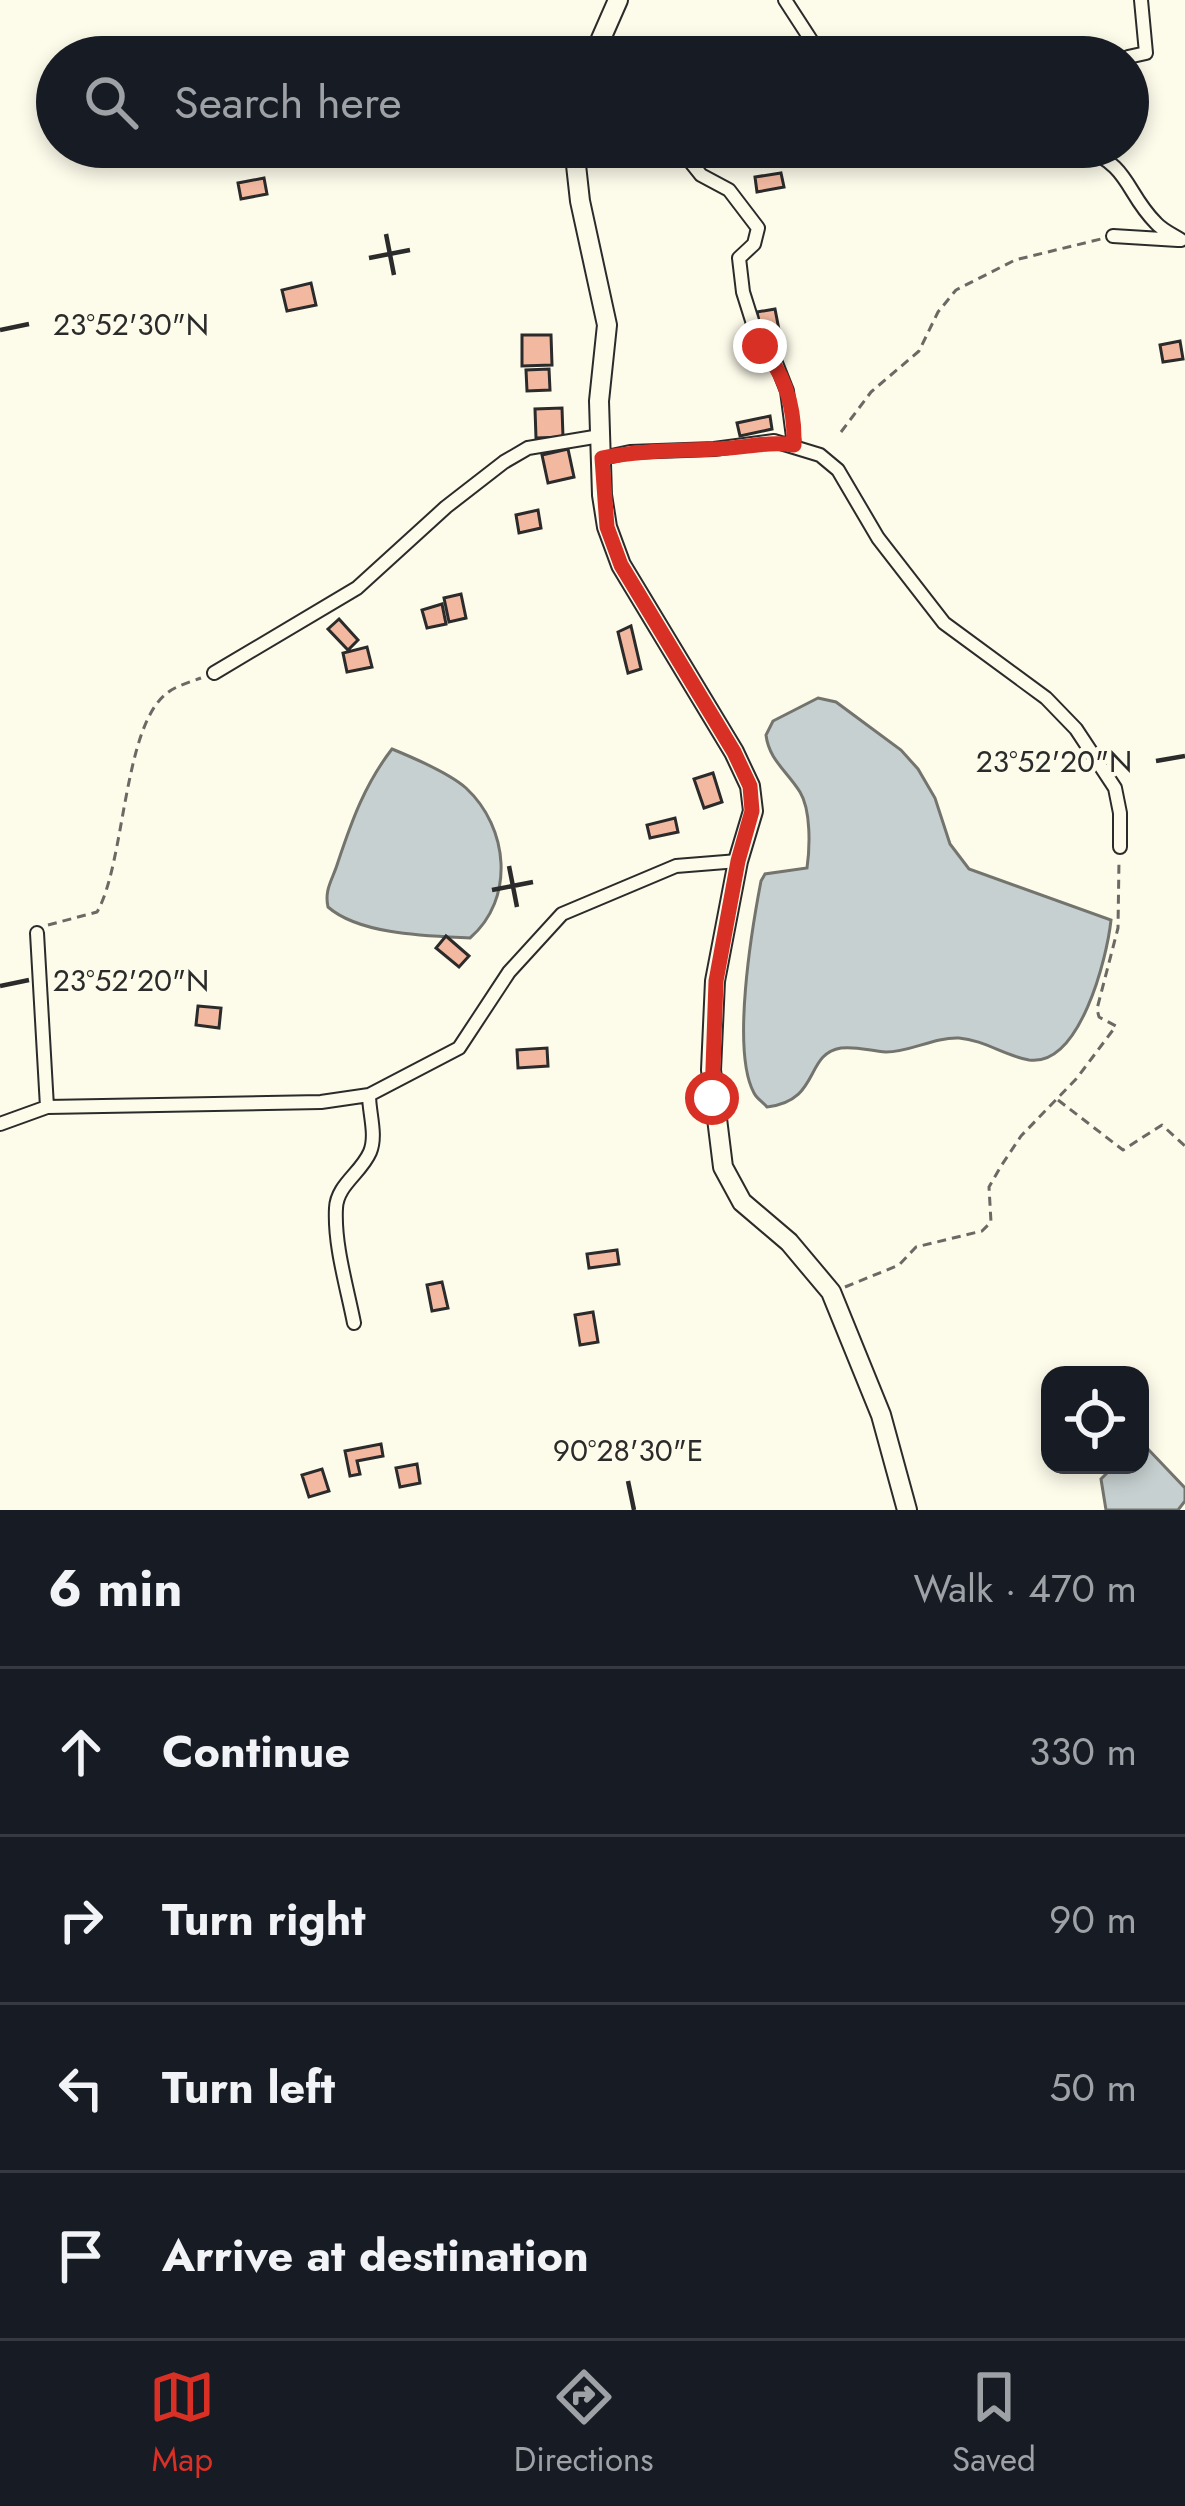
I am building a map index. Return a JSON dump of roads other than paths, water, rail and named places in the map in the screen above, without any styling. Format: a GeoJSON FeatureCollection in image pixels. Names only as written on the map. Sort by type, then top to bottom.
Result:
{"type":"FeatureCollection","features":[{"type":"Feature","properties":{"kind":"street"},"geometry":{"type":"LineString","coordinates":[[602,36],[618,0]]}},
{"type":"Feature","properties":{"kind":"street"},"geometry":{"type":"LineString","coordinates":[[785,0],[808,36]]}},
{"type":"Feature","properties":{"kind":"street"},"geometry":{"type":"LineString","coordinates":[[1141,0],[1144,36]]}},
{"type":"Feature","properties":{"kind":"street"},"geometry":{"type":"LineString","coordinates":[[576,168],[607,325],[600,436],[607,527],[621,565],[750,786],[752,811],[716,981],[712,1098],[723,1167],[742,1202],[789,1242],[831,1292],[881,1414],[907,1510]]}},
{"type":"Feature","properties":{"kind":"street"},"geometry":{"type":"LineString","coordinates":[[695,168],[729,190],[758,228],[754,244],[739,258],[743,292],[760,346],[776,364],[787,391],[794,445]]}},
{"type":"Feature","properties":{"kind":"street"},"geometry":{"type":"LineString","coordinates":[[1117,168],[1155,223],[1183,240]]}},
{"type":"Feature","properties":{"kind":"street"},"geometry":{"type":"LineString","coordinates":[[1113,236],[1183,240]]}},
{"type":"Feature","properties":{"kind":"street"},"geometry":{"type":"LineString","coordinates":[[214,674],[357,588],[504,462],[528,448],[600,436]]}},
{"type":"Feature","properties":{"kind":"street"},"geometry":{"type":"LineString","coordinates":[[602,458],[774,442],[820,455],[838,470],[878,538],[944,622],[1046,698],[1076,729],[1114,788],[1120,847]]}},
{"type":"Feature","properties":{"kind":"street"},"geometry":{"type":"LineString","coordinates":[[0,1124],[46,1107],[321,1102],[369,1095],[459,1048],[509,973],[562,914],[676,866],[738,861]]}},
{"type":"Feature","properties":{"kind":"street"},"geometry":{"type":"LineString","coordinates":[[38,933],[46,1107]]}},
{"type":"Feature","properties":{"kind":"street"},"geometry":{"type":"LineString","coordinates":[[354,1323],[335,1204],[370,1153],[374,1138],[369,1095]]}}]}
